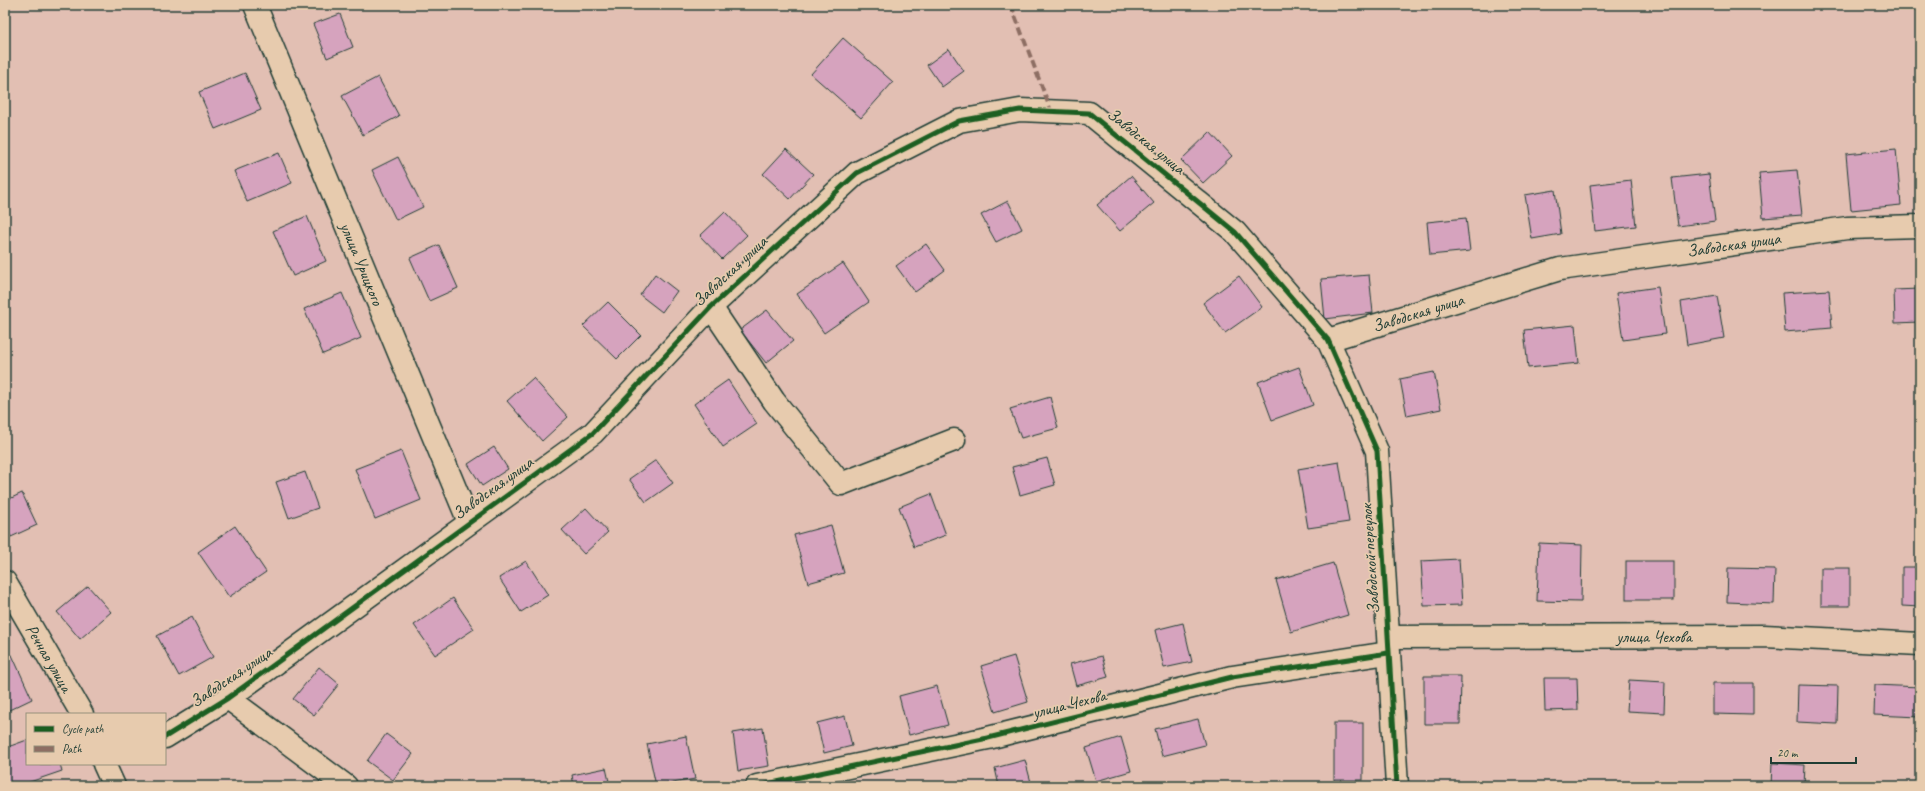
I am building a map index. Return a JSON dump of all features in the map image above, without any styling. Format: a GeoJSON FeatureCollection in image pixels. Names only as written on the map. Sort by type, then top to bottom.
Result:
{"type":"FeatureCollection","features":[{"type":"Feature","properties":{"kind":"street","name":"улица Урицкого"},"geometry":{"type":"LineString","coordinates":[[255,5],[469,522]]}},
{"type":"Feature","properties":{"kind":"street","name":"Заводская улица"},"geometry":{"type":"LineString","coordinates":[[166,736],[228,698],[593,433],[711,307],[857,173],[959,121],[1020,110],[1089,113],[1235,232],[1328,340],[1560,269],[1847,228],[1920,226]]}},
{"type":"Feature","properties":{"kind":"street"},"geometry":{"type":"LineString","coordinates":[[711,307],[774,401],[841,484],[954,440]]}},
{"type":"Feature","properties":{"kind":"street","name":"Заводской переулок"},"geometry":{"type":"LineString","coordinates":[[1328,340],[1377,451],[1397,786]]}},
{"type":"Feature","properties":{"kind":"street","name":"Речная улица"},"geometry":{"type":"LineString","coordinates":[[5,582],[81,713]]}},
{"type":"Feature","properties":{"kind":"street","name":"улица Чехова"},"geometry":{"type":"LineString","coordinates":[[757,786],[988,738],[1232,677],[1388,645],[1764,636],[1920,644]]}},
{"type":"Feature","properties":{"kind":"street"},"geometry":{"type":"LineString","coordinates":[[228,698],[346,786]]}},
{"type":"Feature","properties":{"kind":"building"},"geometry":{"type":"Polygon","coordinates":[[[340,14],[353,47],[327,58],[313,24],[340,14]]]}},
{"type":"Feature","properties":{"kind":"building"},"geometry":{"type":"Polygon","coordinates":[[[843,38],[893,82],[861,118],[811,74],[843,38]]]}},
{"type":"Feature","properties":{"kind":"building"},"geometry":{"type":"Polygon","coordinates":[[[949,49],[964,71],[942,87],[927,65],[949,49]]]}},
{"type":"Feature","properties":{"kind":"building"},"geometry":{"type":"Polygon","coordinates":[[[245,73],[261,110],[215,129],[199,92],[245,73]]]}},
{"type":"Feature","properties":{"kind":"building"},"geometry":{"type":"Polygon","coordinates":[[[378,77],[399,116],[363,135],[342,96],[378,77]]]}},
{"type":"Feature","properties":{"kind":"building"},"geometry":{"type":"Polygon","coordinates":[[[1210,132],[1232,156],[1203,183],[1181,160],[1210,132]]]}},
{"type":"Feature","properties":{"kind":"building"},"geometry":{"type":"Polygon","coordinates":[[[786,149],[813,174],[790,199],[763,174],[786,149]]]}},
{"type":"Feature","properties":{"kind":"building"},"geometry":{"type":"Polygon","coordinates":[[[1896,149],[1901,205],[1851,210],[1846,154],[1896,149]]]}},
{"type":"Feature","properties":{"kind":"building"},"geometry":{"type":"Polygon","coordinates":[[[279,153],[292,183],[247,202],[234,171],[279,153]]]}},
{"type":"Feature","properties":{"kind":"building"},"geometry":{"type":"Polygon","coordinates":[[[398,157],[423,207],[396,220],[372,170],[398,157]]]}},
{"type":"Feature","properties":{"kind":"building"},"geometry":{"type":"Polygon","coordinates":[[[1797,170],[1802,215],[1763,218],[1759,173],[1797,170]]]}},
{"type":"Feature","properties":{"kind":"building"},"geometry":{"type":"Polygon","coordinates":[[[1709,174],[1715,221],[1678,226],[1672,178],[1709,174]]]}},
{"type":"Feature","properties":{"kind":"building"},"geometry":{"type":"Polygon","coordinates":[[[1131,176],[1154,203],[1120,231],[1097,205],[1131,176]]]}},
{"type":"Feature","properties":{"kind":"building"},"geometry":{"type":"Polygon","coordinates":[[[1631,180],[1636,226],[1595,231],[1590,185],[1631,180]]]}},
{"type":"Feature","properties":{"kind":"building"},"geometry":{"type":"Polygon","coordinates":[[[1555,190],[1561,234],[1532,239],[1525,195],[1555,190]]]}},
{"type":"Feature","properties":{"kind":"building"},"geometry":{"type":"Polygon","coordinates":[[[1008,201],[1022,229],[996,242],[981,215],[1008,201]]]}},
{"type":"Feature","properties":{"kind":"building"},"geometry":{"type":"Polygon","coordinates":[[[725,212],[747,235],[722,259],[700,236],[725,212]]]}},
{"type":"Feature","properties":{"kind":"building"},"geometry":{"type":"Polygon","coordinates":[[[307,216],[326,261],[293,276],[273,231],[307,216]]]}},
{"type":"Feature","properties":{"kind":"building"},"geometry":{"type":"Polygon","coordinates":[[[1466,218],[1470,251],[1430,255],[1427,222],[1466,218]]]}},
{"type":"Feature","properties":{"kind":"building"},"geometry":{"type":"Polygon","coordinates":[[[926,244],[945,270],[915,292],[896,266],[926,244]]]}},
{"type":"Feature","properties":{"kind":"building"},"geometry":{"type":"Polygon","coordinates":[[[439,245],[458,288],[429,301],[410,258],[439,245]]]}},
{"type":"Feature","properties":{"kind":"building"},"geometry":{"type":"Polygon","coordinates":[[[843,263],[869,302],[824,333],[797,294],[843,263]]]}},
{"type":"Feature","properties":{"kind":"building"},"geometry":{"type":"Polygon","coordinates":[[[655,274],[677,291],[662,312],[640,295],[655,274]]]}},
{"type":"Feature","properties":{"kind":"building"},"geometry":{"type":"Polygon","coordinates":[[[1369,275],[1373,313],[1325,319],[1321,279],[1369,275]]]}},
{"type":"Feature","properties":{"kind":"building"},"geometry":{"type":"Polygon","coordinates":[[[1239,276],[1262,307],[1225,333],[1203,303],[1239,276]]]}},
{"type":"Feature","properties":{"kind":"building"},"geometry":{"type":"Polygon","coordinates":[[[1658,287],[1665,334],[1623,340],[1616,293],[1658,287]]]}},
{"type":"Feature","properties":{"kind":"building"},"geometry":{"type":"Polygon","coordinates":[[[1920,289],[1920,322],[1895,323],[1894,290],[1920,289]]]}},
{"type":"Feature","properties":{"kind":"building"},"geometry":{"type":"Polygon","coordinates":[[[1829,290],[1832,328],[1785,332],[1782,293],[1829,290]]]}},
{"type":"Feature","properties":{"kind":"building"},"geometry":{"type":"Polygon","coordinates":[[[342,293],[361,338],[323,354],[304,309],[342,293]]]}},
{"type":"Feature","properties":{"kind":"building"},"geometry":{"type":"Polygon","coordinates":[[[1717,296],[1724,338],[1687,345],[1681,302],[1717,296]]]}},
{"type":"Feature","properties":{"kind":"building"},"geometry":{"type":"Polygon","coordinates":[[[608,302],[641,335],[617,359],[583,326],[608,302]]]}},
{"type":"Feature","properties":{"kind":"building"},"geometry":{"type":"Polygon","coordinates":[[[767,310],[793,341],[766,363],[740,330],[767,310]]]}},
{"type":"Feature","properties":{"kind":"building"},"geometry":{"type":"Polygon","coordinates":[[[1575,325],[1579,363],[1528,368],[1524,330],[1575,325]]]}},
{"type":"Feature","properties":{"kind":"building"},"geometry":{"type":"Polygon","coordinates":[[[1299,367],[1313,405],[1272,420],[1258,382],[1299,367]]]}},
{"type":"Feature","properties":{"kind":"building"},"geometry":{"type":"Polygon","coordinates":[[[1434,372],[1441,409],[1407,416],[1400,379],[1434,372]]]}},
{"type":"Feature","properties":{"kind":"building"},"geometry":{"type":"Polygon","coordinates":[[[533,378],[568,417],[542,441],[507,401],[533,378]]]}},
{"type":"Feature","properties":{"kind":"building"},"geometry":{"type":"Polygon","coordinates":[[[728,380],[757,424],[723,447],[694,404],[728,380]]]}},
{"type":"Feature","properties":{"kind":"building"},"geometry":{"type":"Polygon","coordinates":[[[1050,397],[1058,428],[1021,438],[1010,409],[1050,397]]]}},
{"type":"Feature","properties":{"kind":"building"},"geometry":{"type":"Polygon","coordinates":[[[494,447],[508,469],[482,486],[468,464],[494,447]]]}},
{"type":"Feature","properties":{"kind":"building"},"geometry":{"type":"Polygon","coordinates":[[[401,451],[421,500],[375,519],[355,469],[401,451]]]}},
{"type":"Feature","properties":{"kind":"building"},"geometry":{"type":"Polygon","coordinates":[[[1047,458],[1055,485],[1020,495],[1012,467],[1047,458]]]}},
{"type":"Feature","properties":{"kind":"building"},"geometry":{"type":"Polygon","coordinates":[[[656,460],[673,483],[646,502],[629,479],[656,460]]]}},
{"type":"Feature","properties":{"kind":"building"},"geometry":{"type":"Polygon","coordinates":[[[1339,462],[1349,522],[1308,528],[1298,469],[1339,462]]]}},
{"type":"Feature","properties":{"kind":"building"},"geometry":{"type":"Polygon","coordinates":[[[305,472],[318,508],[289,518],[276,482],[305,472]]]}},
{"type":"Feature","properties":{"kind":"building"},"geometry":{"type":"Polygon","coordinates":[[[22,493],[37,525],[11,537],[5,525],[5,501],[22,493]]]}},
{"type":"Feature","properties":{"kind":"building"},"geometry":{"type":"Polygon","coordinates":[[[931,494],[946,535],[914,547],[899,507],[931,494]]]}},
{"type":"Feature","properties":{"kind":"building"},"geometry":{"type":"Polygon","coordinates":[[[586,508],[608,532],[584,554],[562,530],[586,508]]]}},
{"type":"Feature","properties":{"kind":"building"},"geometry":{"type":"Polygon","coordinates":[[[831,525],[844,573],[808,583],[794,535],[831,525]]]}},
{"type":"Feature","properties":{"kind":"building"},"geometry":{"type":"Polygon","coordinates":[[[235,526],[266,572],[229,597],[198,552],[235,526]]]}},
{"type":"Feature","properties":{"kind":"building"},"geometry":{"type":"Polygon","coordinates":[[[1539,543],[1582,545],[1581,602],[1537,601],[1539,543]]]}},
{"type":"Feature","properties":{"kind":"building"},"geometry":{"type":"Polygon","coordinates":[[[1459,559],[1462,605],[1424,606],[1421,561],[1459,559]]]}},
{"type":"Feature","properties":{"kind":"building"},"geometry":{"type":"Polygon","coordinates":[[[526,561],[548,595],[521,612],[499,578],[526,561]]]}},
{"type":"Feature","properties":{"kind":"building"},"geometry":{"type":"Polygon","coordinates":[[[1626,561],[1674,561],[1674,600],[1626,600],[1626,561]]]}},
{"type":"Feature","properties":{"kind":"building"},"geometry":{"type":"Polygon","coordinates":[[[1333,563],[1348,615],[1291,632],[1276,580],[1333,563]]]}},
{"type":"Feature","properties":{"kind":"building"},"geometry":{"type":"Polygon","coordinates":[[[1902,567],[1920,567],[1920,607],[1902,606],[1902,567]]]}},
{"type":"Feature","properties":{"kind":"building"},"geometry":{"type":"Polygon","coordinates":[[[1728,568],[1775,569],[1774,604],[1727,602],[1728,568]]]}},
{"type":"Feature","properties":{"kind":"building"},"geometry":{"type":"Polygon","coordinates":[[[1821,568],[1850,568],[1850,606],[1821,606],[1821,568]]]}},
{"type":"Feature","properties":{"kind":"building"},"geometry":{"type":"Polygon","coordinates":[[[88,586],[111,612],[80,639],[57,612],[88,586]]]}},
{"type":"Feature","properties":{"kind":"building"},"geometry":{"type":"Polygon","coordinates":[[[453,598],[474,629],[435,655],[414,625],[453,598]]]}},
{"type":"Feature","properties":{"kind":"building"},"geometry":{"type":"Polygon","coordinates":[[[192,617],[213,657],[179,676],[157,636],[192,617]]]}},
{"type":"Feature","properties":{"kind":"building"},"geometry":{"type":"Polygon","coordinates":[[[1183,623],[1192,662],[1164,668],[1155,630],[1183,623]]]}},
{"type":"Feature","properties":{"kind":"building"},"geometry":{"type":"Polygon","coordinates":[[[12,655],[32,699],[5,712],[5,658],[12,655]]]}},
{"type":"Feature","properties":{"kind":"building"},"geometry":{"type":"Polygon","coordinates":[[[1014,656],[1028,702],[995,712],[981,666],[1014,656]]]}},
{"type":"Feature","properties":{"kind":"building"},"geometry":{"type":"Polygon","coordinates":[[[1102,656],[1108,677],[1076,686],[1070,664],[1102,656]]]}},
{"type":"Feature","properties":{"kind":"building"},"geometry":{"type":"Polygon","coordinates":[[[319,667],[339,684],[314,715],[293,699],[319,667]]]}},
{"type":"Feature","properties":{"kind":"building"},"geometry":{"type":"Polygon","coordinates":[[[1424,676],[1461,676],[1460,724],[1424,724],[1424,676]]]}},
{"type":"Feature","properties":{"kind":"building"},"geometry":{"type":"Polygon","coordinates":[[[1544,678],[1577,678],[1578,710],[1545,711],[1544,678]]]}},
{"type":"Feature","properties":{"kind":"building"},"geometry":{"type":"Polygon","coordinates":[[[1629,680],[1665,682],[1664,713],[1627,711],[1629,680]]]}},
{"type":"Feature","properties":{"kind":"building"},"geometry":{"type":"Polygon","coordinates":[[[1713,683],[1753,683],[1753,715],[1713,714],[1713,683]]]}},
{"type":"Feature","properties":{"kind":"building"},"geometry":{"type":"Polygon","coordinates":[[[1798,685],[1838,686],[1837,724],[1797,722],[1798,685]]]}},
{"type":"Feature","properties":{"kind":"building"},"geometry":{"type":"Polygon","coordinates":[[[1875,685],[1920,687],[1920,717],[1874,715],[1875,685]]]}},
{"type":"Feature","properties":{"kind":"building"},"geometry":{"type":"Polygon","coordinates":[[[937,686],[948,725],[909,735],[899,696],[937,686]]]}},
{"type":"Feature","properties":{"kind":"building"},"geometry":{"type":"Polygon","coordinates":[[[845,716],[852,746],[824,753],[817,723],[845,716]]]}},
{"type":"Feature","properties":{"kind":"building"},"geometry":{"type":"Polygon","coordinates":[[[1198,719],[1205,745],[1162,756],[1155,729],[1198,719]]]}},
{"type":"Feature","properties":{"kind":"building"},"geometry":{"type":"Polygon","coordinates":[[[1334,723],[1363,723],[1363,780],[1334,780],[1334,723]]]}},
{"type":"Feature","properties":{"kind":"building"},"geometry":{"type":"Polygon","coordinates":[[[763,728],[769,766],[738,771],[733,733],[763,728]]]}},
{"type":"Feature","properties":{"kind":"building"},"geometry":{"type":"Polygon","coordinates":[[[386,734],[413,754],[393,780],[367,761],[386,734]]]}},
{"type":"Feature","properties":{"kind":"building"},"geometry":{"type":"Polygon","coordinates":[[[686,736],[695,779],[656,786],[647,744],[686,736]]]}},
{"type":"Feature","properties":{"kind":"building"},"geometry":{"type":"Polygon","coordinates":[[[1121,737],[1131,771],[1096,781],[1086,748],[1121,737]]]}},
{"type":"Feature","properties":{"kind":"building"},"geometry":{"type":"Polygon","coordinates":[[[26,740],[26,765],[60,765],[62,771],[18,786],[6,786],[5,748],[26,740]]]}},
{"type":"Feature","properties":{"kind":"building"},"geometry":{"type":"Polygon","coordinates":[[[1025,760],[1032,786],[999,786],[995,768],[1025,760]]]}},
{"type":"Feature","properties":{"kind":"building"},"geometry":{"type":"Polygon","coordinates":[[[1772,763],[1805,765],[1804,786],[1771,786],[1772,763]]]}},
{"type":"Feature","properties":{"kind":"building"},"geometry":{"type":"Polygon","coordinates":[[[606,768],[610,786],[574,786],[572,775],[606,768]]]}},
{"type":"Feature","properties":{"kind":"marked path"},"geometry":{"type":"LineString","coordinates":[[1011,5],[1051,111]]}},
{"type":"Feature","properties":{"kind":"cycle path"},"geometry":{"type":"LineString","coordinates":[[166,736],[228,698],[593,433],[711,307],[857,173],[959,121],[1020,110],[1089,113],[1235,232],[1328,340],[1377,451],[1397,786]]}},
{"type":"Feature","properties":{"kind":"cycle path"},"geometry":{"type":"LineString","coordinates":[[757,786],[988,738],[1232,677],[1388,653]]}}]}
